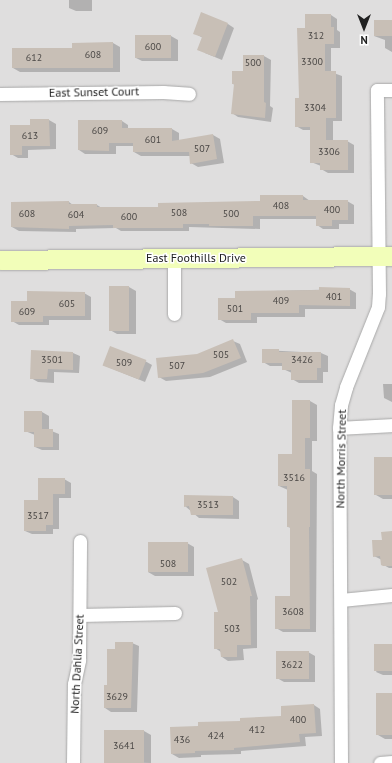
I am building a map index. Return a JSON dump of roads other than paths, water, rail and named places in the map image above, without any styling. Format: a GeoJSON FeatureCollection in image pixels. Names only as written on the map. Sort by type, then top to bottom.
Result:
{"type":"FeatureCollection","features":[{"type":"Feature","properties":{"kind":"street","name":"North Morris Street"},"geometry":{"type":"LineString","coordinates":[[341,763],[339,428],[341,405],[346,387],[378,307],[385,256],[377,90],[392,90]]}},
{"type":"Feature","properties":{"kind":"street","name":"East Sunset Court"},"geometry":{"type":"LineString","coordinates":[[0,94],[163,92],[189,94]]}},
{"type":"Feature","properties":{"kind":"street","name":"East Foothills Drive"},"geometry":{"type":"LineString","coordinates":[[0,260],[385,256]]}},
{"type":"Feature","properties":{"kind":"street"},"geometry":{"type":"LineString","coordinates":[[174,258],[174,314]]}},
{"type":"Feature","properties":{"kind":"street"},"geometry":{"type":"LineString","coordinates":[[339,428],[392,425]]}},
{"type":"Feature","properties":{"kind":"street","name":"North Dahlia Street"},"geometry":{"type":"LineString","coordinates":[[73,763],[74,684],[79,660],[80,541]]}},
{"type":"Feature","properties":{"kind":"street"},"geometry":{"type":"LineString","coordinates":[[341,600],[392,595]]}},
{"type":"Feature","properties":{"kind":"street"},"geometry":{"type":"LineString","coordinates":[[80,615],[174,613]]}},
{"type":"Feature","properties":{"kind":"street"},"geometry":{"type":"LineString","coordinates":[[380,763],[392,762]]}}]}
